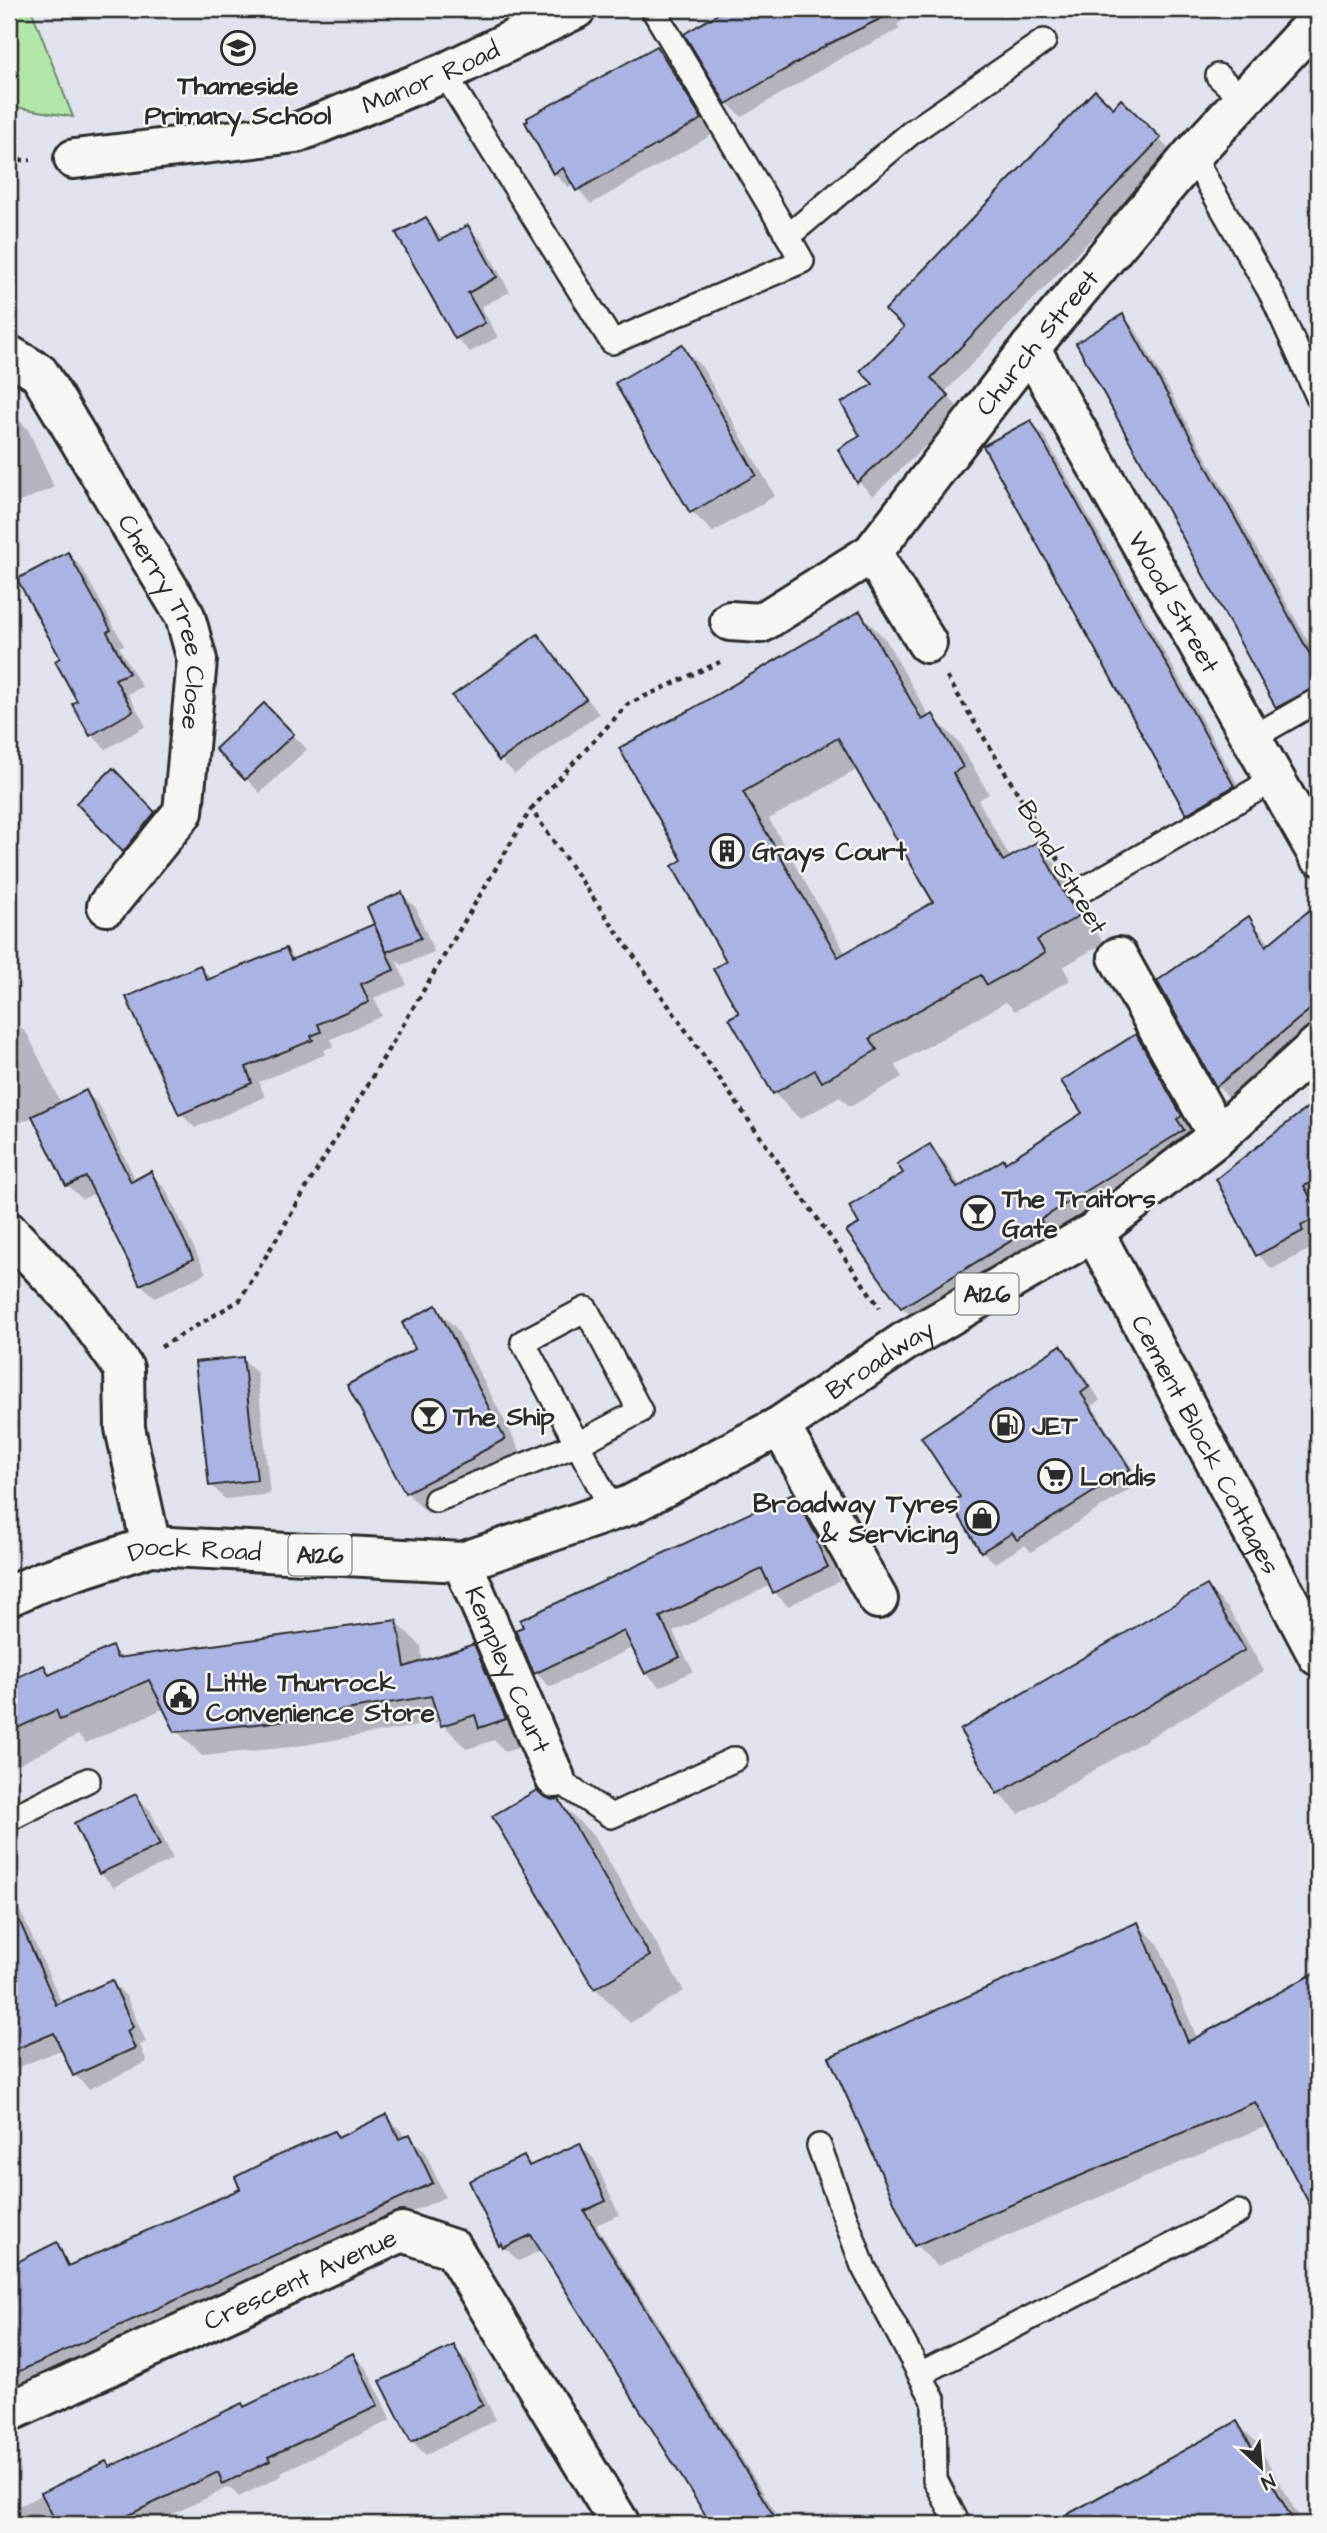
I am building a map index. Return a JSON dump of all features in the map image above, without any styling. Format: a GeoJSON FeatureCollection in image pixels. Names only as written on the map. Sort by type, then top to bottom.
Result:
{"type":"FeatureCollection","features":[{"type":"Feature","properties":{"kind":"street","name":"Manor Road"},"geometry":{"type":"LineString","coordinates":[[74,159],[296,133],[444,73],[576,9]]}},
{"type":"Feature","properties":{"kind":"street","name":"Church Street"},"geometry":{"type":"LineString","coordinates":[[746,622],[872,554],[1030,348],[1192,155],[1231,88],[1318,19]]}},
{"type":"Feature","properties":{"kind":"street","name":"Wood Street"},"geometry":{"type":"LineString","coordinates":[[1030,348],[1318,855]]}},
{"type":"Feature","properties":{"kind":"street","name":"Cherry Tree Close"},"geometry":{"type":"LineString","coordinates":[[9,355],[39,373],[185,616],[197,660],[183,812],[107,906]]}},
{"type":"Feature","properties":{"kind":"street"},"geometry":{"type":"LineString","coordinates":[[872,554],[935,658]]}},
{"type":"Feature","properties":{"kind":"street","name":"Bond Street"},"geometry":{"type":"LineString","coordinates":[[1118,957],[1218,1136]]}},
{"type":"Feature","properties":{"kind":"street","name":"Broadway"},"geometry":{"type":"LineString","coordinates":[[622,1508],[780,1426],[904,1342],[1094,1232],[1218,1136],[1318,1046]]}},
{"type":"Feature","properties":{"kind":"street"},"geometry":{"type":"LineString","coordinates":[[9,1231],[81,1308],[124,1369],[125,1427],[151,1546]]}},
{"type":"Feature","properties":{"kind":"street","name":"Cement Block Cottages"},"geometry":{"type":"LineString","coordinates":[[1094,1232],[1318,1656]]}},
{"type":"Feature","properties":{"kind":"street"},"geometry":{"type":"LineString","coordinates":[[780,1426],[878,1600]]}},
{"type":"Feature","properties":{"kind":"street","name":"Dock Road"},"geometry":{"type":"LineString","coordinates":[[9,1596],[43,1581],[151,1546],[462,1562],[622,1508]]}},
{"type":"Feature","properties":{"kind":"street","name":"Kempley Court"},"geometry":{"type":"LineString","coordinates":[[462,1562],[555,1778]]}},
{"type":"Feature","properties":{"kind":"street","name":"Crescent Avenue"},"geometry":{"type":"LineString","coordinates":[[9,2412],[402,2232],[453,2249],[620,2524]]}},
{"type":"Feature","properties":{"kind":"lane"},"geometry":{"type":"LineString","coordinates":[[444,73],[612,342],[802,261],[653,9]]}},
{"type":"Feature","properties":{"kind":"lane"},"geometry":{"type":"LineString","coordinates":[[788,236],[912,132],[1044,41]]}},
{"type":"Feature","properties":{"kind":"lane"},"geometry":{"type":"LineString","coordinates":[[1192,155],[1272,295],[1318,397]]}},
{"type":"Feature","properties":{"kind":"lane"},"geometry":{"type":"LineString","coordinates":[[1252,738],[1318,700]]}},
{"type":"Feature","properties":{"kind":"lane"},"geometry":{"type":"LineString","coordinates":[[1079,892],[1275,779]]}},
{"type":"Feature","properties":{"kind":"lane"},"geometry":{"type":"LineString","coordinates":[[436,1500],[578,1444],[640,1411],[586,1309],[523,1342],[578,1444],[622,1508]]}},
{"type":"Feature","properties":{"kind":"lane"},"geometry":{"type":"LineString","coordinates":[[555,1778],[611,1816],[735,1759]]}},
{"type":"Feature","properties":{"kind":"lane"},"geometry":{"type":"LineString","coordinates":[[9,1819],[88,1780]]}},
{"type":"Feature","properties":{"kind":"lane"},"geometry":{"type":"LineString","coordinates":[[819,2146],[863,2266],[934,2401],[935,2479],[958,2524]]}},
{"type":"Feature","properties":{"kind":"lane"},"geometry":{"type":"LineString","coordinates":[[920,2374],[1238,2212]]}},
{"type":"Feature","properties":{"kind":"path"},"geometry":{"type":"LineString","coordinates":[[124,1369],[240,1300],[531,809],[628,704],[748,650],[746,622]]}},
{"type":"Feature","properties":{"kind":"path","name":"Bond Street"},"geometry":{"type":"LineString","coordinates":[[935,658],[1079,892]]}},
{"type":"Feature","properties":{"kind":"path"},"geometry":{"type":"LineString","coordinates":[[531,809],[904,1342]]}},
{"type":"Feature","properties":{"kind":"green space"},"geometry":{"type":"Polygon","coordinates":[[[9,9],[31,9],[73,117],[9,106],[9,9]]]}},
{"type":"Feature","properties":{"kind":"building"},"geometry":{"type":"Polygon","coordinates":[[[726,9],[900,9],[829,44],[726,104],[684,34],[726,9]]]}},
{"type":"Feature","properties":{"kind":"building"},"geometry":{"type":"Polygon","coordinates":[[[657,46],[702,119],[576,191],[563,168],[553,174],[525,122],[528,121],[527,118],[657,46]]]}},
{"type":"Feature","properties":{"kind":"building"},"geometry":{"type":"Polygon","coordinates":[[[1095,90],[1113,108],[1121,99],[1161,138],[931,378],[949,396],[857,483],[838,449],[860,436],[841,403],[873,384],[860,371],[904,327],[885,310],[1095,90]]]}},
{"type":"Feature","properties":{"kind":"building"},"geometry":{"type":"Polygon","coordinates":[[[426,217],[439,241],[468,225],[497,277],[468,293],[485,323],[455,339],[396,233],[426,217]]]}},
{"type":"Feature","properties":{"kind":"building"},"geometry":{"type":"Polygon","coordinates":[[[1123,314],[1318,669],[1318,686],[1276,708],[1076,343],[1123,314]]]}},
{"type":"Feature","properties":{"kind":"building"},"geometry":{"type":"Polygon","coordinates":[[[682,344],[756,475],[690,513],[615,383],[682,344]]]}},
{"type":"Feature","properties":{"kind":"building"},"geometry":{"type":"Polygon","coordinates":[[[1031,420],[1234,786],[1186,814],[983,446],[1031,420]]]}},
{"type":"Feature","properties":{"kind":"building"},"geometry":{"type":"Polygon","coordinates":[[[68,552],[111,630],[107,632],[129,673],[115,679],[133,711],[90,736],[72,704],[77,701],[55,661],[60,658],[17,579],[68,552]]]}},
{"type":"Feature","properties":{"kind":"building","name":"Grays Court"},"geometry":{"type":"Polygon","coordinates":[[[860,611],[922,720],[933,714],[963,767],[953,773],[1003,861],[1037,842],[1079,916],[1037,940],[1045,953],[987,985],[981,975],[870,1038],[877,1050],[822,1082],[815,1070],[773,1094],[729,1018],[739,1013],[713,969],[726,961],[672,866],[682,860],[619,748],[860,611]],[[838,738],[743,792],[838,957],[933,902],[838,738]]]}},
{"type":"Feature","properties":{"kind":"building"},"geometry":{"type":"Polygon","coordinates":[[[538,634],[586,699],[499,761],[452,696],[538,634]]]}},
{"type":"Feature","properties":{"kind":"building"},"geometry":{"type":"Polygon","coordinates":[[[264,703],[294,734],[245,780],[215,749],[264,703]]]}},
{"type":"Feature","properties":{"kind":"building"},"geometry":{"type":"Polygon","coordinates":[[[113,768],[155,812],[123,852],[76,803],[113,768]]]}},
{"type":"Feature","properties":{"kind":"building"},"geometry":{"type":"Polygon","coordinates":[[[402,892],[421,938],[386,952],[367,907],[402,892]]]}},
{"type":"Feature","properties":{"kind":"building"},"geometry":{"type":"Polygon","coordinates":[[[1318,903],[1318,1003],[1216,1087],[1157,981],[1249,916],[1266,946],[1318,903]]]}},
{"type":"Feature","properties":{"kind":"building"},"geometry":{"type":"Polygon","coordinates":[[[374,924],[394,970],[361,984],[369,1002],[318,1024],[321,1032],[311,1036],[313,1040],[246,1067],[252,1083],[179,1115],[126,997],[200,965],[207,980],[286,948],[291,960],[374,924]]]}},
{"type":"Feature","properties":{"kind":"building"},"geometry":{"type":"Polygon","coordinates":[[[1136,1034],[1182,1116],[1177,1119],[1184,1130],[1040,1220],[1042,1222],[901,1308],[846,1231],[859,1224],[849,1206],[903,1173],[897,1164],[930,1144],[957,1188],[1004,1159],[1005,1163],[1082,1113],[1061,1081],[1136,1034]]]}},
{"type":"Feature","properties":{"kind":"building"},"geometry":{"type":"Polygon","coordinates":[[[86,1090],[131,1182],[151,1171],[193,1259],[140,1285],[86,1177],[66,1186],[32,1116],[86,1090]]]}},
{"type":"Feature","properties":{"kind":"building"},"geometry":{"type":"Polygon","coordinates":[[[1318,1099],[1318,1179],[1304,1186],[1318,1211],[1318,1216],[1301,1226],[1303,1231],[1256,1256],[1216,1179],[1318,1099]]]}},
{"type":"Feature","properties":{"kind":"building","name":"The Ship"},"geometry":{"type":"Polygon","coordinates":[[[436,1305],[505,1439],[472,1457],[473,1459],[405,1493],[347,1385],[415,1349],[402,1323],[436,1305]]]}},
{"type":"Feature","properties":{"kind":"building"},"geometry":{"type":"Polygon","coordinates":[[[1061,1345],[1089,1387],[1081,1393],[1130,1469],[1017,1540],[1012,1533],[981,1552],[951,1503],[960,1497],[921,1437],[1061,1345]]]}},
{"type":"Feature","properties":{"kind":"building"},"geometry":{"type":"Polygon","coordinates":[[[243,1357],[257,1480],[209,1486],[195,1362],[243,1357]]]}},
{"type":"Feature","properties":{"kind":"building"},"geometry":{"type":"Polygon","coordinates":[[[793,1493],[820,1542],[817,1543],[828,1567],[773,1593],[762,1569],[660,1617],[680,1657],[645,1674],[624,1631],[534,1674],[515,1630],[523,1627],[520,1620],[793,1493]]]}},
{"type":"Feature","properties":{"kind":"building"},"geometry":{"type":"Polygon","coordinates":[[[1207,1585],[1245,1650],[997,1794],[960,1730],[1207,1585]]]}},
{"type":"Feature","properties":{"kind":"building"},"geometry":{"type":"Polygon","coordinates":[[[397,1620],[405,1667],[474,1644],[506,1719],[479,1728],[475,1715],[441,1726],[431,1696],[266,1723],[175,1732],[149,1680],[60,1720],[56,1710],[9,1732],[9,1681],[44,1665],[49,1675],[112,1646],[117,1658],[397,1620]]]}},
{"type":"Feature","properties":{"kind":"building"},"geometry":{"type":"Polygon","coordinates":[[[537,1790],[552,1800],[559,1799],[650,1956],[594,1989],[492,1816],[537,1790]]]}},
{"type":"Feature","properties":{"kind":"building"},"geometry":{"type":"Polygon","coordinates":[[[136,1794],[160,1845],[99,1874],[74,1823],[136,1794]]]}},
{"type":"Feature","properties":{"kind":"building"},"geometry":{"type":"Polygon","coordinates":[[[9,1897],[56,2005],[112,1980],[133,2027],[127,2031],[135,2048],[73,2076],[54,2033],[9,2052],[9,1897]]]}},
{"type":"Feature","properties":{"kind":"building"},"geometry":{"type":"Polygon","coordinates":[[[1138,1922],[1188,2042],[1318,1971],[1318,2220],[1255,2102],[914,2246],[829,2057],[1138,1922]]]}},
{"type":"Feature","properties":{"kind":"building"},"geometry":{"type":"Polygon","coordinates":[[[387,2114],[399,2139],[410,2134],[433,2183],[9,2376],[9,2266],[57,2242],[68,2266],[240,2189],[235,2177],[277,2156],[334,2131],[338,2138],[387,2114]]]}},
{"type":"Feature","properties":{"kind":"building"},"geometry":{"type":"Polygon","coordinates":[[[580,2143],[606,2201],[584,2211],[779,2524],[711,2524],[531,2235],[503,2248],[501,2244],[499,2246],[469,2181],[524,2156],[529,2166],[580,2143]]]}},
{"type":"Feature","properties":{"kind":"building"},"geometry":{"type":"Polygon","coordinates":[[[454,2345],[483,2405],[411,2442],[380,2381],[454,2345]]]}},
{"type":"Feature","properties":{"kind":"building"},"geometry":{"type":"Polygon","coordinates":[[[353,2353],[378,2406],[268,2457],[270,2461],[223,2484],[218,2472],[110,2524],[57,2524],[41,2493],[106,2461],[110,2467],[242,2403],[244,2407],[353,2353]]]}},
{"type":"Feature","properties":{"kind":"building"},"geometry":{"type":"Polygon","coordinates":[[[1237,2421],[1295,2524],[1050,2524],[1237,2421]]]}},
{"type":"Feature","properties":{"kind":"place","name":"Thameside Primary School"},"geometry":{"type":"Point","coordinates":[238,48]}},
{"type":"Feature","properties":{"kind":"place","name":"Grays Court"},"geometry":{"type":"Point","coordinates":[727,851]}},
{"type":"Feature","properties":{"kind":"place","name":"The Traitors Gate"},"geometry":{"type":"Point","coordinates":[978,1213]}},
{"type":"Feature","properties":{"kind":"place","name":"The Ship"},"geometry":{"type":"Point","coordinates":[429,1416]}},
{"type":"Feature","properties":{"kind":"place","name":"JET"},"geometry":{"type":"Point","coordinates":[1007,1425]}},
{"type":"Feature","properties":{"kind":"place","name":"Londis"},"geometry":{"type":"Point","coordinates":[1055,1476]}},
{"type":"Feature","properties":{"kind":"place","name":"Broadway Tyres & Servicing"},"geometry":{"type":"Point","coordinates":[982,1518]}},
{"type":"Feature","properties":{"kind":"place","name":"Little Thurrock Convenience Store"},"geometry":{"type":"Point","coordinates":[181,1697]}}]}
